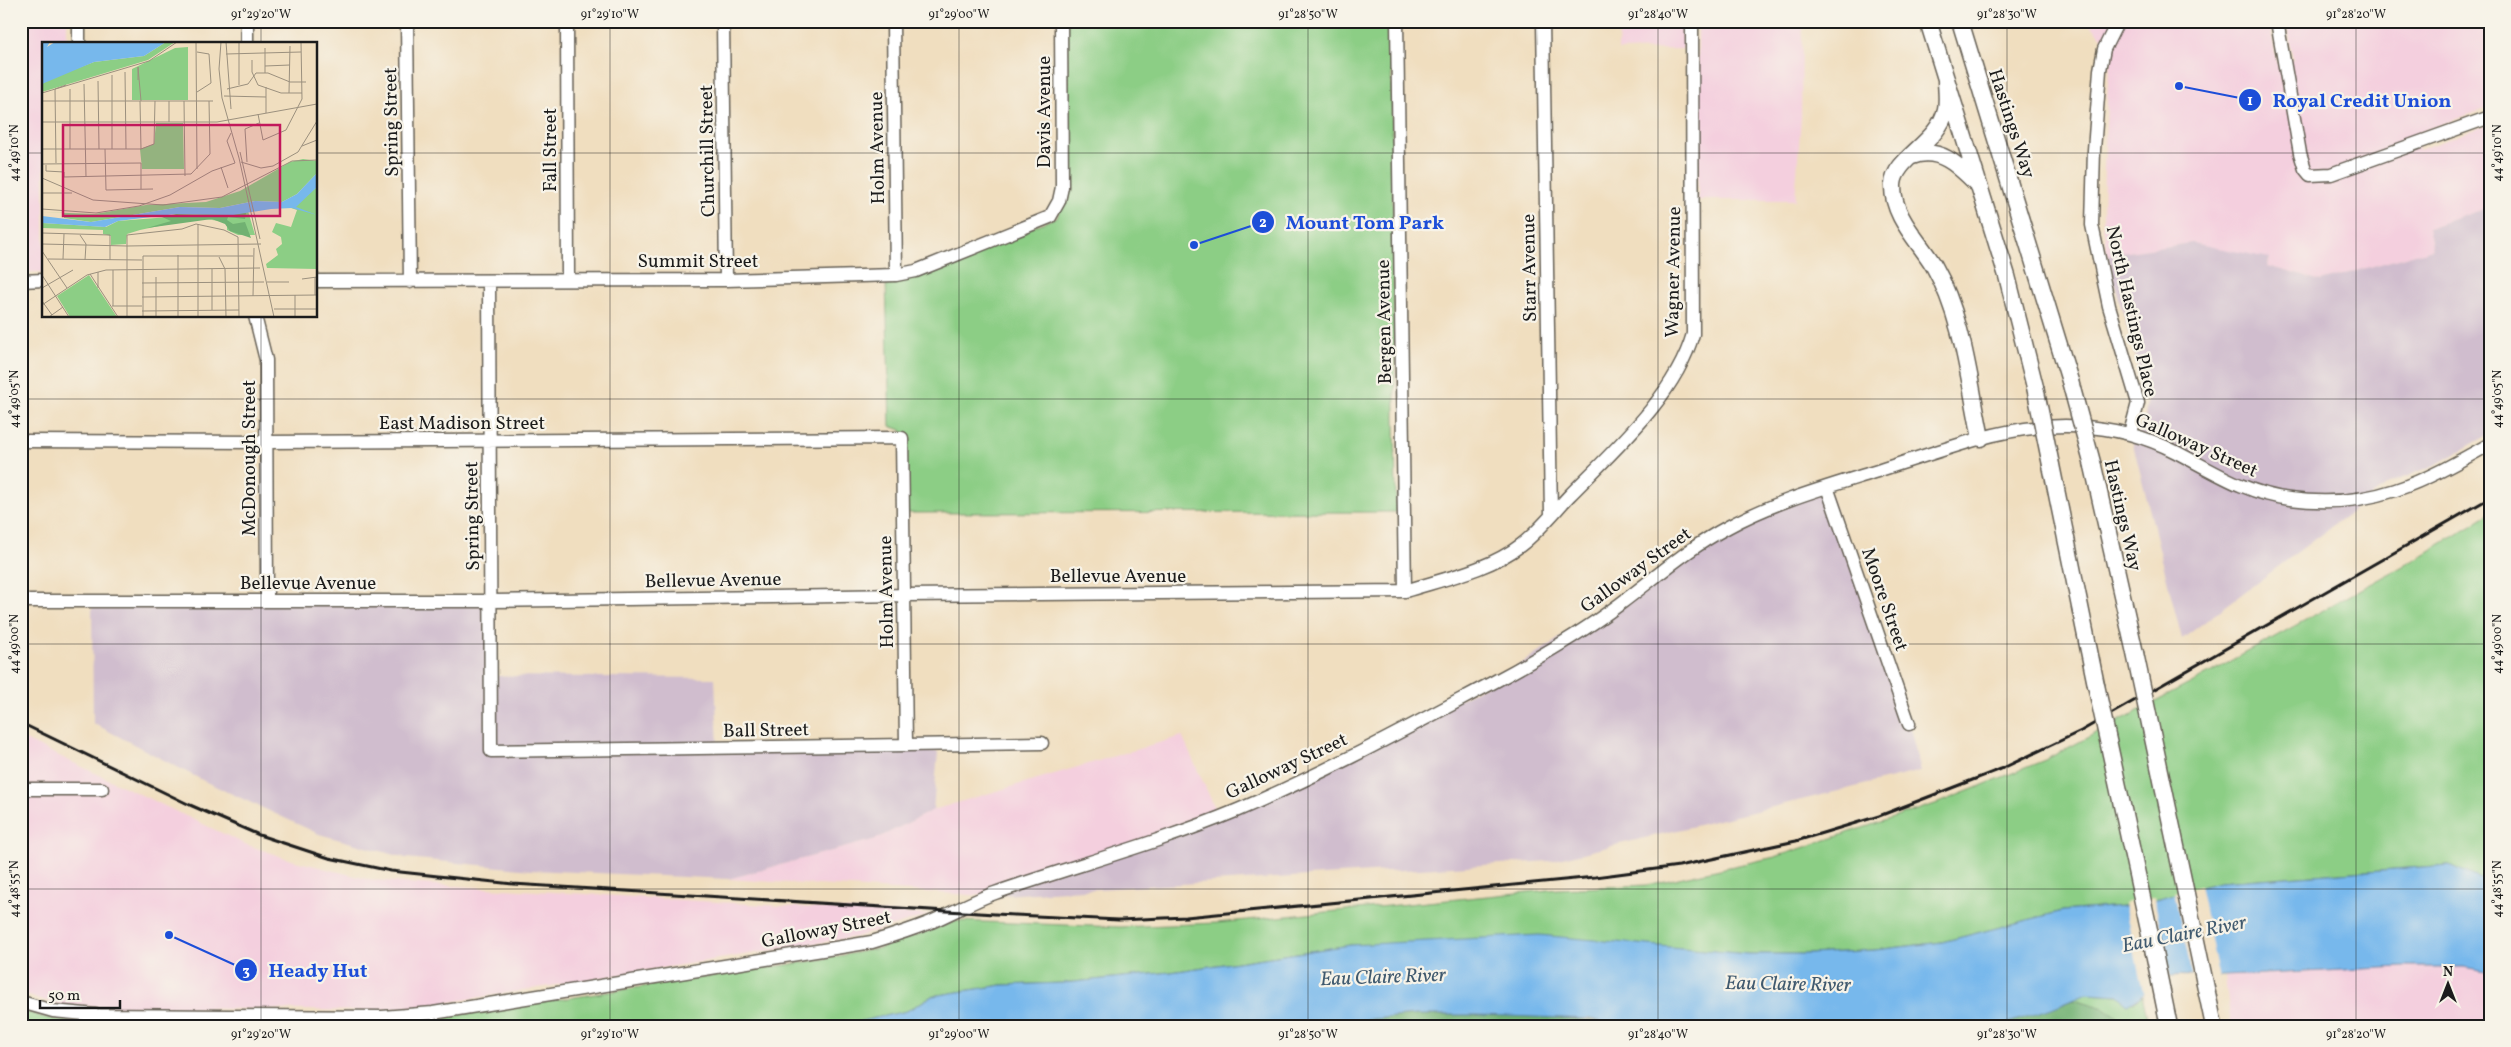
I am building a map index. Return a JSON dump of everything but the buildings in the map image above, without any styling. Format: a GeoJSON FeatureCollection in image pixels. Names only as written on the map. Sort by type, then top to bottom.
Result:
{"type":"FeatureCollection","features":[{"type":"Feature","properties":{"kind":"main road"},"geometry":{"type":"LineString","coordinates":[[1928,21],[2007,276],[2035,387],[2169,1026]]}},
{"type":"Feature","properties":{"kind":"main road","name":"Hastings Way"},"geometry":{"type":"LineString","coordinates":[[1960,21],[2003,156],[2070,381],[2093,466],[2135,653],[2214,1026]]}},
{"type":"Feature","properties":{"kind":"main road"},"geometry":{"type":"LineString","coordinates":[[1946,79],[1946,110],[1930,139],[1898,168],[1893,186],[1896,206],[1946,289],[1955,319],[1982,438]]}},
{"type":"Feature","properties":{"kind":"main road"},"geometry":{"type":"LineString","coordinates":[[1912,156],[1922,152],[1947,158],[1958,164],[1978,186]]}},
{"type":"Feature","properties":{"kind":"street"},"geometry":{"type":"LineString","coordinates":[[79,21],[79,42]]}},
{"type":"Feature","properties":{"kind":"street"},"geometry":{"type":"LineString","coordinates":[[247,21],[247,42]]}},
{"type":"Feature","properties":{"kind":"street","name":"Spring Street"},"geometry":{"type":"LineString","coordinates":[[407,21],[410,282]]}},
{"type":"Feature","properties":{"kind":"street","name":"Fall Street"},"geometry":{"type":"LineString","coordinates":[[567,21],[568,279]]}},
{"type":"Feature","properties":{"kind":"street","name":"Churchill Street"},"geometry":{"type":"LineString","coordinates":[[723,21],[726,280]]}},
{"type":"Feature","properties":{"kind":"street","name":"Holm Avenue"},"geometry":{"type":"LineString","coordinates":[[894,21],[896,275]]}},
{"type":"Feature","properties":{"kind":"street","name":"Davis Avenue"},"geometry":{"type":"LineString","coordinates":[[1059,201],[1062,187],[1061,21]]}},
{"type":"Feature","properties":{"kind":"street","name":"Bergen Avenue"},"geometry":{"type":"LineString","coordinates":[[1397,21],[1405,591]]}},
{"type":"Feature","properties":{"kind":"street","name":"Starr Avenue"},"geometry":{"type":"LineString","coordinates":[[1543,21],[1551,515]]}},
{"type":"Feature","properties":{"kind":"street","name":"Wagner Avenue"},"geometry":{"type":"LineString","coordinates":[[1405,591],[1484,566],[1521,545],[1634,429],[1676,374],[1688,353],[1693,334],[1692,21]]}},
{"type":"Feature","properties":{"kind":"street","name":"North Hastings Place"},"geometry":{"type":"LineString","coordinates":[[2118,21],[2104,49],[2100,70],[2092,204],[2094,241],[2107,298],[2138,403],[2136,419],[2130,433]]}},
{"type":"Feature","properties":{"kind":"street"},"geometry":{"type":"LineString","coordinates":[[2277,21],[2300,153],[2305,169],[2310,175],[2331,174],[2490,117]]}},
{"type":"Feature","properties":{"kind":"street","name":"Summit Street"},"geometry":{"type":"LineString","coordinates":[[318,281],[726,280],[896,275],[916,271],[1050,217],[1059,201]]}},
{"type":"Feature","properties":{"kind":"street"},"geometry":{"type":"LineString","coordinates":[[21,281],[42,280]]}},
{"type":"Feature","properties":{"kind":"street","name":"Spring Street"},"geometry":{"type":"LineString","coordinates":[[488,281],[491,751]]}},
{"type":"Feature","properties":{"kind":"street","name":"McDonough Street"},"geometry":{"type":"LineString","coordinates":[[256,318],[266,360],[268,442],[267,600]]}},
{"type":"Feature","properties":{"kind":"street","name":"Galloway Street"},"geometry":{"type":"LineString","coordinates":[[21,1002],[53,1011],[96,1015],[391,1017],[434,1013],[842,947],[893,936],[931,922],[987,896],[1168,837],[1239,809],[1312,776],[1494,682],[1568,639],[1619,605],[1669,564],[1725,528],[1775,504],[1982,438],[2020,429],[2060,426],[2092,427],[2130,433],[2174,451],[2209,472],[2249,490],[2288,499],[2325,501],[2370,497],[2402,490],[2431,478],[2490,444]]}},
{"type":"Feature","properties":{"kind":"street","name":"Holm Avenue"},"geometry":{"type":"LineString","coordinates":[[902,438],[906,745]]}},
{"type":"Feature","properties":{"kind":"street","name":"East Madison Street"},"geometry":{"type":"LineString","coordinates":[[21,441],[268,442],[902,438]]}},
{"type":"Feature","properties":{"kind":"street","name":"Moore Street"},"geometry":{"type":"LineString","coordinates":[[1827,487],[1909,724]]}},
{"type":"Feature","properties":{"kind":"street","name":"Bellevue Avenue"},"geometry":{"type":"LineString","coordinates":[[21,601],[491,601],[1405,591]]}},
{"type":"Feature","properties":{"kind":"street","name":"Ball Street"},"geometry":{"type":"LineString","coordinates":[[491,751],[1042,743]]}},
{"type":"Feature","properties":{"kind":"street"},"geometry":{"type":"LineString","coordinates":[[21,789],[102,789]]}},
{"type":"Feature","properties":{"kind":"shaded area"},"geometry":{"type":"Polygon","coordinates":[[[21,21],[67,21],[67,42],[42,42],[42,272],[21,272],[21,21]]]}},
{"type":"Feature","properties":{"kind":"shaded area"},"geometry":{"type":"Polygon","coordinates":[[[166,21],[240,21],[240,28],[166,28],[166,21]]]}},
{"type":"Feature","properties":{"kind":"shaded area"},"geometry":{"type":"Polygon","coordinates":[[[1548,21],[1683,21],[1683,49],[1618,50],[1619,25],[1548,24],[1548,21]]]}},
{"type":"Feature","properties":{"kind":"shaded area"},"geometry":{"type":"Polygon","coordinates":[[[1698,21],[1802,21],[1801,117],[1795,200],[1698,200],[1698,21]]]}},
{"type":"Feature","properties":{"kind":"shaded area"},"geometry":{"type":"Polygon","coordinates":[[[2087,21],[2269,21],[2277,63],[2293,59],[2287,21],[2490,21],[2490,107],[2415,134],[2418,150],[2490,124],[2490,207],[2428,228],[2433,249],[2321,281],[2267,266],[2270,259],[2192,243],[2107,255],[2103,224],[2104,169],[2108,81],[2113,49],[2087,21]]]}},
{"type":"Feature","properties":{"kind":"shaded area"},"geometry":{"type":"Polygon","coordinates":[[[2490,207],[2490,434],[2435,465],[2388,484],[2182,639],[2133,444],[2145,417],[2147,400],[2107,255],[2192,243],[2270,258],[2267,266],[2321,281],[2433,249],[2428,228],[2490,207]]]}},
{"type":"Feature","properties":{"kind":"shaded area"},"geometry":{"type":"Polygon","coordinates":[[[1827,487],[1909,724],[1921,771],[1550,861],[987,896],[1239,809],[1494,682],[1725,528],[1827,487]]]}},
{"type":"Feature","properties":{"kind":"shaded area"},"geometry":{"type":"Polygon","coordinates":[[[92,601],[491,601],[491,676],[715,678],[718,748],[906,745],[938,752],[933,810],[876,839],[728,879],[531,870],[406,858],[319,834],[204,781],[93,723],[92,601]]]}},
{"type":"Feature","properties":{"kind":"shaded area"},"geometry":{"type":"Polygon","coordinates":[[[1182,736],[1219,817],[987,896],[728,879],[876,839],[933,810],[1182,736]]]}},
{"type":"Feature","properties":{"kind":"shaded area"},"geometry":{"type":"Polygon","coordinates":[[[21,738],[245,844],[291,860],[367,879],[403,883],[930,915],[856,937],[413,1008],[369,1011],[64,1006],[21,994],[21,738]]]}},
{"type":"Feature","properties":{"kind":"shaded area"},"geometry":{"type":"Polygon","coordinates":[[[2402,967],[2464,967],[2490,972],[2490,1026],[2231,1026],[2225,976],[2402,967]]]}},
{"type":"Feature","properties":{"kind":"green space"},"geometry":{"type":"Polygon","coordinates":[[[1067,21],[1391,21],[1396,512],[907,513],[904,435],[901,430],[890,426],[886,282],[907,279],[1057,217],[1068,192],[1067,21]]]}},
{"type":"Feature","properties":{"kind":"green space"},"geometry":{"type":"Polygon","coordinates":[[[2490,514],[2490,883],[2449,865],[2219,882],[2134,905],[2063,911],[1942,942],[1875,950],[1810,954],[1748,954],[1677,948],[1350,945],[1171,972],[1064,983],[1002,985],[932,996],[907,1011],[839,1026],[21,1026],[21,1010],[43,1017],[93,1025],[398,1024],[818,960],[880,948],[957,921],[1120,927],[1217,923],[1558,889],[1647,885],[1775,857],[1938,803],[2045,760],[2195,681],[2423,555],[2490,514]]]}},
{"type":"Feature","properties":{"kind":"green space"},"geometry":{"type":"Polygon","coordinates":[[[2087,993],[2119,995],[2134,1003],[2142,995],[2149,1026],[2000,1026],[2087,993]]]}},
{"type":"Feature","properties":{"kind":"green space"},"geometry":{"type":"Polygon","coordinates":[[[2074,999],[2105,1008],[2117,1017],[2114,1026],[2000,1026],[2074,999]]]}},
{"type":"Feature","properties":{"kind":"green space"},"geometry":{"type":"Polygon","coordinates":[[[1416,1015],[1545,1017],[1622,1026],[1296,1026],[1416,1015]]]}},
{"type":"Feature","properties":{"kind":"water","name":"Eau Claire River"},"geometry":{"type":"Polygon","coordinates":[[[2449,865],[2490,883],[2490,972],[2464,967],[2402,967],[2205,977],[2175,976],[2157,980],[2132,1003],[2127,1004],[2119,995],[2087,993],[2052,1008],[2000,1026],[1622,1026],[1590,1019],[1416,1015],[1296,1026],[839,1026],[907,1011],[932,996],[1002,985],[1064,983],[1171,972],[1350,945],[1539,935],[1748,954],[1810,954],[1875,950],[1942,942],[2063,911],[2134,905],[2219,882],[2449,865]]]}},
{"type":"Feature","properties":{"kind":"pier"},"geometry":{"type":"Polygon","coordinates":[[[2200,885],[2219,979],[2193,979],[2174,892],[2200,885]]]}},
{"type":"Feature","properties":{"kind":"pier"},"geometry":{"type":"Polygon","coordinates":[[[2154,897],[2171,979],[2157,983],[2144,996],[2124,903],[2154,897]]]}},
{"type":"Feature","properties":{"kind":"railway"},"geometry":{"type":"LineString","coordinates":[[21,723],[190,805],[259,835],[329,858],[391,871],[513,884],[995,914],[1119,920],[1186,917],[1595,877],[1679,866],[1796,841],[1879,816],[2001,769],[2081,731],[2490,498]]}},
{"type":"Feature","properties":{"kind":"place","name":"Royal Credit Union"},"geometry":{"type":"Point","coordinates":[2179,86]}},
{"type":"Feature","properties":{"kind":"place","name":"Mount Tom Park"},"geometry":{"type":"Point","coordinates":[1194,245]}},
{"type":"Feature","properties":{"kind":"place","name":"Heady Hut"},"geometry":{"type":"Point","coordinates":[169,935]}}]}
